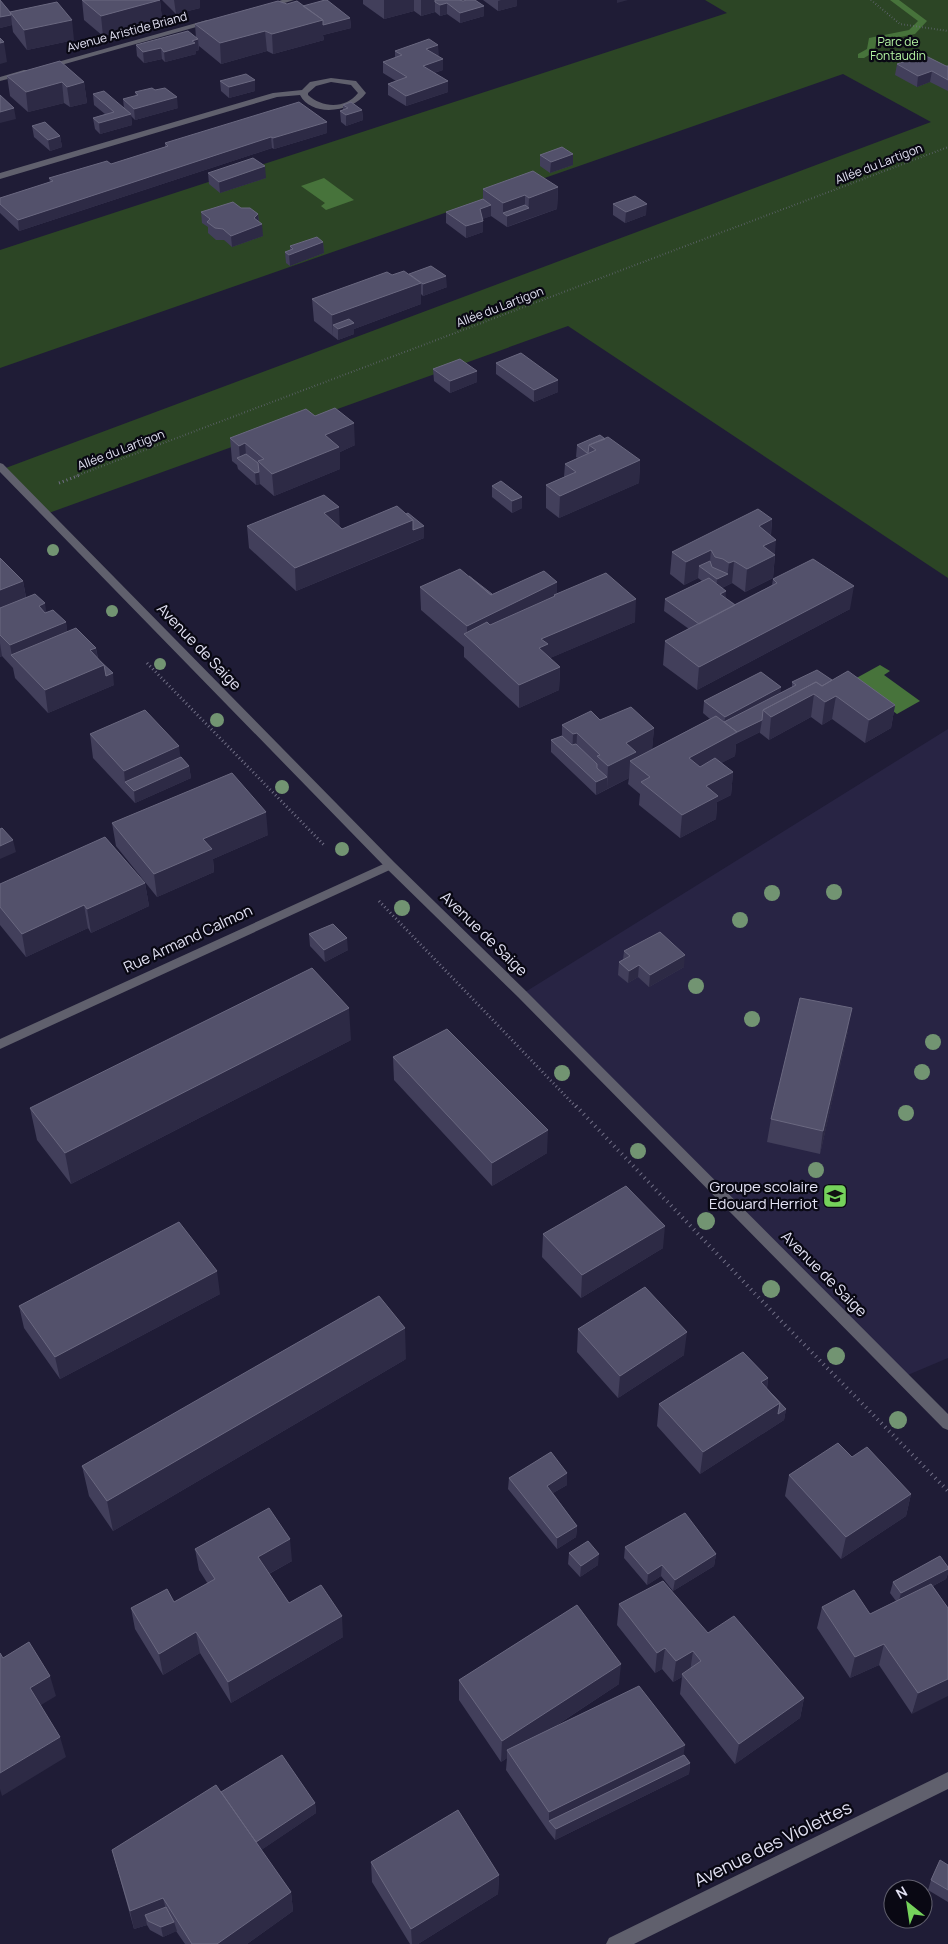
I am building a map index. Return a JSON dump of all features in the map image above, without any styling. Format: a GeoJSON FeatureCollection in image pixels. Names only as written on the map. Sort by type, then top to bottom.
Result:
{"type":"FeatureCollection","features":[{"type":"Feature","properties":{"kind":"street"},"geometry":{"type":"LineString","coordinates":[[255,9],[290,0]]}},
{"type":"Feature","properties":{"kind":"street","name":"Avenue Aristide Briand"},"geometry":{"type":"LineString","coordinates":[[38,68],[218,20]]}},
{"type":"Feature","properties":{"kind":"street"},"geometry":{"type":"LineString","coordinates":[[0,78],[28,71]]}},
{"type":"Feature","properties":{"kind":"street"},"geometry":{"type":"LineString","coordinates":[[0,176],[276,94],[304,92],[313,84],[331,80],[349,82],[357,85],[362,93],[356,101],[330,107],[313,104],[304,96],[304,92]]}},
{"type":"Feature","properties":{"kind":"street","name":"Avenue de Saige"},"geometry":{"type":"LineString","coordinates":[[0,466],[390,865],[534,1006],[948,1424]]}},
{"type":"Feature","properties":{"kind":"street","name":"Rue Armand Calmon"},"geometry":{"type":"LineString","coordinates":[[0,1044],[390,865]]}},
{"type":"Feature","properties":{"kind":"street","name":"Avenue des Violettes"},"geometry":{"type":"LineString","coordinates":[[615,1944],[948,1780]]}},
{"type":"Feature","properties":{"kind":"path"},"geometry":{"type":"LineString","coordinates":[[871,0],[900,24],[948,31]]}},
{"type":"Feature","properties":{"kind":"path","name":"Allée du Lartigon"},"geometry":{"type":"LineString","coordinates":[[59,483],[948,147]]}},
{"type":"Feature","properties":{"kind":"path"},"geometry":{"type":"LineString","coordinates":[[146,662],[330,851]]}},
{"type":"Feature","properties":{"kind":"path"},"geometry":{"type":"LineString","coordinates":[[372,894],[784,1324],[948,1491]]}},
{"type":"Feature","properties":{"kind":"shaded area"},"geometry":{"type":"Polygon","coordinates":[[[324,178],[354,200],[326,210],[321,206],[325,203],[301,186],[324,178]]]}},
{"type":"Feature","properties":{"kind":"shaded area"},"geometry":{"type":"Polygon","coordinates":[[[880,665],[890,671],[884,675],[920,701],[897,714],[851,681],[880,665]]]}},
{"type":"Feature","properties":{"kind":"shaded area","name":"Groupe scolaire Edouard Herriot"},"geometry":{"type":"Polygon","coordinates":[[[948,729],[948,1358],[903,1377],[522,994],[948,729]]]}},
{"type":"Feature","properties":{"kind":"green space","name":"Parc de Fontaudin"},"geometry":{"type":"Polygon","coordinates":[[[705,0],[948,0],[948,578],[568,326],[46,514],[3,469],[931,122],[843,74],[0,368],[0,250],[727,13],[705,0]]]}},
{"type":"Feature","properties":{"kind":"building"},"geometry":{"type":"Polygon","coordinates":[[[0,0],[10,12],[11,15],[0,17],[0,0]]]}},
{"type":"Feature","properties":{"kind":"building"},"geometry":{"type":"Polygon","coordinates":[[[82,0],[160,0],[101,16],[82,0]]]}},
{"type":"Feature","properties":{"kind":"building"},"geometry":{"type":"Polygon","coordinates":[[[325,0],[350,18],[323,25],[323,20],[303,6],[325,0]]]}},
{"type":"Feature","properties":{"kind":"building"},"geometry":{"type":"Polygon","coordinates":[[[435,0],[475,0],[484,6],[460,13],[447,3],[440,5],[435,0]]]}},
{"type":"Feature","properties":{"kind":"building"},"geometry":{"type":"Polygon","coordinates":[[[278,1],[287,4],[297,1],[323,20],[272,34],[265,31],[220,43],[195,24],[278,1]]]}},
{"type":"Feature","properties":{"kind":"building"},"geometry":{"type":"Polygon","coordinates":[[[57,2],[72,20],[24,30],[10,12],[57,2]]]}},
{"type":"Feature","properties":{"kind":"building"},"geometry":{"type":"Polygon","coordinates":[[[188,31],[198,39],[192,41],[195,43],[164,52],[161,48],[143,52],[136,45],[188,31]]]}},
{"type":"Feature","properties":{"kind":"building"},"geometry":{"type":"Polygon","coordinates":[[[429,39],[438,45],[426,49],[443,59],[423,66],[448,81],[406,96],[388,84],[407,77],[383,62],[402,55],[395,51],[429,39]]]}},
{"type":"Feature","properties":{"kind":"building"},"geometry":{"type":"Polygon","coordinates":[[[924,55],[948,66],[948,80],[932,71],[918,76],[897,64],[924,55]]]}},
{"type":"Feature","properties":{"kind":"building"},"geometry":{"type":"Polygon","coordinates":[[[60,61],[84,82],[67,87],[62,82],[26,92],[7,76],[60,61]]]}},
{"type":"Feature","properties":{"kind":"building"},"geometry":{"type":"Polygon","coordinates":[[[246,74],[255,80],[229,87],[220,81],[246,74]]]}},
{"type":"Feature","properties":{"kind":"building"},"geometry":{"type":"Polygon","coordinates":[[[152,88],[155,90],[165,88],[177,97],[134,109],[123,99],[138,95],[135,92],[152,88]]]}},
{"type":"Feature","properties":{"kind":"building"},"geometry":{"type":"Polygon","coordinates":[[[104,91],[131,114],[99,123],[93,118],[114,112],[93,94],[104,91]]]}},
{"type":"Feature","properties":{"kind":"building"},"geometry":{"type":"Polygon","coordinates":[[[0,95],[14,108],[0,112],[0,95]]]}},
{"type":"Feature","properties":{"kind":"building"},"geometry":{"type":"Polygon","coordinates":[[[299,102],[327,122],[271,137],[18,220],[0,204],[0,198],[53,181],[49,178],[107,161],[111,164],[168,146],[165,143],[299,102]]]}},
{"type":"Feature","properties":{"kind":"building"},"geometry":{"type":"Polygon","coordinates":[[[351,102],[362,110],[346,115],[340,111],[348,108],[343,105],[351,102]]]}},
{"type":"Feature","properties":{"kind":"building"},"geometry":{"type":"Polygon","coordinates":[[[45,122],[60,136],[48,140],[32,126],[45,122]]]}},
{"type":"Feature","properties":{"kind":"building"},"geometry":{"type":"Polygon","coordinates":[[[562,147],[573,154],[551,162],[540,155],[562,147]]]}},
{"type":"Feature","properties":{"kind":"building"},"geometry":{"type":"Polygon","coordinates":[[[253,158],[265,166],[219,182],[208,173],[253,158]]]}},
{"type":"Feature","properties":{"kind":"building"},"geometry":{"type":"Polygon","coordinates":[[[533,171],[558,187],[529,198],[525,195],[503,203],[483,189],[533,171]]]}},
{"type":"Feature","properties":{"kind":"building"},"geometry":{"type":"Polygon","coordinates":[[[635,196],[647,204],[626,212],[613,204],[635,196]]]}},
{"type":"Feature","properties":{"kind":"building"},"geometry":{"type":"Polygon","coordinates":[[[483,199],[491,205],[480,209],[483,221],[466,226],[446,212],[483,199]]]}},
{"type":"Feature","properties":{"kind":"building"},"geometry":{"type":"Polygon","coordinates":[[[233,202],[241,208],[250,208],[258,214],[254,218],[262,224],[231,236],[223,229],[215,228],[207,222],[210,219],[201,212],[233,202]]]}},
{"type":"Feature","properties":{"kind":"building"},"geometry":{"type":"Polygon","coordinates":[[[525,205],[529,208],[507,216],[503,213],[525,205]]]}},
{"type":"Feature","properties":{"kind":"building"},"geometry":{"type":"Polygon","coordinates":[[[317,237],[323,242],[289,255],[285,252],[293,249],[290,246],[317,237]]]}},
{"type":"Feature","properties":{"kind":"building"},"geometry":{"type":"Polygon","coordinates":[[[431,266],[446,276],[423,284],[409,274],[431,266]]]}},
{"type":"Feature","properties":{"kind":"building"},"geometry":{"type":"Polygon","coordinates":[[[404,271],[421,283],[332,315],[312,299],[387,272],[392,275],[404,271]]]}},
{"type":"Feature","properties":{"kind":"building"},"geometry":{"type":"Polygon","coordinates":[[[349,319],[354,323],[338,329],[333,325],[349,319]]]}},
{"type":"Feature","properties":{"kind":"building"},"geometry":{"type":"Polygon","coordinates":[[[521,353],[558,380],[534,390],[496,363],[521,353]]]}},
{"type":"Feature","properties":{"kind":"building"},"geometry":{"type":"Polygon","coordinates":[[[460,359],[477,371],[450,381],[433,369],[460,359]]]}},
{"type":"Feature","properties":{"kind":"building"},"geometry":{"type":"Polygon","coordinates":[[[335,408],[354,423],[325,435],[339,447],[272,474],[258,461],[264,459],[245,443],[239,446],[230,438],[306,409],[315,416],[335,408]]]}},
{"type":"Feature","properties":{"kind":"building"},"geometry":{"type":"Polygon","coordinates":[[[600,435],[605,439],[589,445],[588,453],[577,445],[600,435]]]}},
{"type":"Feature","properties":{"kind":"building"},"geometry":{"type":"Polygon","coordinates":[[[608,437],[640,460],[560,496],[546,485],[576,472],[565,464],[596,450],[589,445],[608,437]]]}},
{"type":"Feature","properties":{"kind":"building"},"geometry":{"type":"Polygon","coordinates":[[[246,454],[258,463],[259,472],[255,473],[237,458],[246,454]]]}},
{"type":"Feature","properties":{"kind":"building"},"geometry":{"type":"Polygon","coordinates":[[[501,481],[522,497],[512,501],[492,486],[501,481]]]}},
{"type":"Feature","properties":{"kind":"building"},"geometry":{"type":"Polygon","coordinates":[[[324,495],[339,507],[324,513],[342,529],[397,506],[413,520],[295,568],[247,526],[324,495]]]}},
{"type":"Feature","properties":{"kind":"building"},"geometry":{"type":"Polygon","coordinates":[[[758,509],[772,519],[759,526],[776,540],[763,546],[775,555],[747,569],[734,561],[729,563],[715,557],[711,550],[686,562],[672,552],[758,509]]]}},
{"type":"Feature","properties":{"kind":"building"},"geometry":{"type":"Polygon","coordinates":[[[408,513],[424,526],[413,530],[413,520],[406,514],[408,513]]]}},
{"type":"Feature","properties":{"kind":"building"},"geometry":{"type":"Polygon","coordinates":[[[0,558],[23,581],[0,590],[0,558]]]}},
{"type":"Feature","properties":{"kind":"building"},"geometry":{"type":"Polygon","coordinates":[[[813,559],[854,586],[699,667],[665,641],[777,583],[773,579],[813,559]]]}},
{"type":"Feature","properties":{"kind":"building"},"geometry":{"type":"Polygon","coordinates":[[[710,561],[712,567],[728,574],[717,579],[699,566],[710,561]]]}},
{"type":"Feature","properties":{"kind":"building"},"geometry":{"type":"Polygon","coordinates":[[[460,569],[491,595],[544,571],[557,582],[467,626],[420,587],[460,569]]]}},
{"type":"Feature","properties":{"kind":"building"},"geometry":{"type":"Polygon","coordinates":[[[606,573],[636,599],[541,639],[548,644],[539,648],[560,667],[519,685],[464,634],[487,622],[490,625],[606,573]]]}},
{"type":"Feature","properties":{"kind":"building"},"geometry":{"type":"Polygon","coordinates":[[[469,576],[492,594],[491,595],[469,576]]]}},
{"type":"Feature","properties":{"kind":"building"},"geometry":{"type":"Polygon","coordinates":[[[709,578],[726,591],[720,594],[735,605],[699,624],[665,599],[709,578]]]}},
{"type":"Feature","properties":{"kind":"building"},"geometry":{"type":"Polygon","coordinates":[[[35,594],[45,603],[39,606],[45,613],[53,610],[66,622],[10,645],[0,635],[0,608],[35,594]]]}},
{"type":"Feature","properties":{"kind":"building"},"geometry":{"type":"Polygon","coordinates":[[[76,628],[96,648],[90,650],[104,665],[45,690],[11,655],[76,628]]]}},
{"type":"Feature","properties":{"kind":"building"},"geometry":{"type":"Polygon","coordinates":[[[100,661],[113,673],[106,676],[104,665],[100,661]]]}},
{"type":"Feature","properties":{"kind":"building"},"geometry":{"type":"Polygon","coordinates":[[[817,670],[832,680],[822,686],[816,682],[763,710],[762,720],[737,732],[724,722],[796,685],[792,682],[817,670]]]}},
{"type":"Feature","properties":{"kind":"building"},"geometry":{"type":"Polygon","coordinates":[[[848,671],[895,705],[869,720],[836,696],[825,702],[814,694],[771,717],[763,710],[816,682],[822,686],[848,671]]]}},
{"type":"Feature","properties":{"kind":"building"},"geometry":{"type":"Polygon","coordinates":[[[761,672],[781,687],[725,717],[704,701],[761,672]]]}},
{"type":"Feature","properties":{"kind":"building"},"geometry":{"type":"Polygon","coordinates":[[[631,707],[654,728],[626,743],[636,752],[608,766],[597,756],[600,755],[577,733],[573,734],[562,725],[591,711],[600,720],[631,707]]]}},
{"type":"Feature","properties":{"kind":"building"},"geometry":{"type":"Polygon","coordinates":[[[145,710],[179,746],[124,771],[90,734],[145,710]]]}},
{"type":"Feature","properties":{"kind":"building"},"geometry":{"type":"Polygon","coordinates":[[[716,716],[737,732],[689,758],[700,767],[715,758],[733,772],[706,786],[718,796],[682,815],[641,782],[650,777],[630,761],[716,716]]]}},
{"type":"Feature","properties":{"kind":"building"},"geometry":{"type":"Polygon","coordinates":[[[562,736],[572,745],[576,744],[597,764],[597,768],[607,777],[596,782],[551,740],[562,736]]]}},
{"type":"Feature","properties":{"kind":"building"},"geometry":{"type":"Polygon","coordinates":[[[181,757],[189,766],[134,791],[125,782],[181,757]]]}},
{"type":"Feature","properties":{"kind":"building"},"geometry":{"type":"Polygon","coordinates":[[[232,773],[266,812],[203,839],[212,849],[154,874],[112,823],[232,773]]]}},
{"type":"Feature","properties":{"kind":"building"},"geometry":{"type":"Polygon","coordinates":[[[2,828],[13,840],[0,846],[0,829],[2,828]]]}},
{"type":"Feature","properties":{"kind":"building"},"geometry":{"type":"Polygon","coordinates":[[[105,837],[145,883],[87,909],[84,905],[22,934],[0,907],[0,884],[105,837]]]}},
{"type":"Feature","properties":{"kind":"building"},"geometry":{"type":"Polygon","coordinates":[[[333,924],[347,938],[324,950],[309,934],[333,924]]]}},
{"type":"Feature","properties":{"kind":"building"},"geometry":{"type":"Polygon","coordinates":[[[660,932],[685,955],[650,975],[639,965],[629,971],[619,962],[630,956],[624,951],[660,932]]]}},
{"type":"Feature","properties":{"kind":"building"},"geometry":{"type":"Polygon","coordinates":[[[312,968],[349,1008],[65,1153],[30,1108],[312,968]]]}},
{"type":"Feature","properties":{"kind":"building"},"geometry":{"type":"Polygon","coordinates":[[[800,998],[852,1008],[823,1131],[771,1119],[800,998]]]}},
{"type":"Feature","properties":{"kind":"building"},"geometry":{"type":"Polygon","coordinates":[[[447,1029],[548,1130],[492,1163],[393,1057],[447,1029]]]}},
{"type":"Feature","properties":{"kind":"building"},"geometry":{"type":"Polygon","coordinates":[[[626,1186],[665,1226],[582,1275],[543,1234],[626,1186]]]}},
{"type":"Feature","properties":{"kind":"building"},"geometry":{"type":"Polygon","coordinates":[[[179,1222],[217,1271],[55,1357],[19,1306],[179,1222]]]}},
{"type":"Feature","properties":{"kind":"building"},"geometry":{"type":"Polygon","coordinates":[[[645,1287],[687,1332],[620,1376],[578,1329],[645,1287]]]}},
{"type":"Feature","properties":{"kind":"building"},"geometry":{"type":"Polygon","coordinates":[[[379,1296],[405,1328],[107,1501],[82,1466],[379,1296]]]}},
{"type":"Feature","properties":{"kind":"building"},"geometry":{"type":"Polygon","coordinates":[[[743,1352],[768,1378],[761,1382],[780,1403],[703,1452],[659,1404],[743,1352]]]}},
{"type":"Feature","properties":{"kind":"building"},"geometry":{"type":"Polygon","coordinates":[[[768,1390],[786,1409],[778,1414],[780,1403],[768,1390]]]}},
{"type":"Feature","properties":{"kind":"building"},"geometry":{"type":"Polygon","coordinates":[[[838,1443],[852,1457],[867,1447],[911,1494],[846,1537],[789,1475],[838,1443]]]}},
{"type":"Feature","properties":{"kind":"building"},"geometry":{"type":"Polygon","coordinates":[[[551,1452],[567,1473],[547,1486],[577,1526],[557,1538],[509,1478],[551,1452]]]}},
{"type":"Feature","properties":{"kind":"building"},"geometry":{"type":"Polygon","coordinates":[[[269,1508],[290,1539],[258,1557],[289,1603],[321,1585],[342,1616],[228,1682],[196,1632],[159,1654],[131,1608],[167,1589],[174,1602],[215,1579],[195,1549],[269,1508]]]}},
{"type":"Feature","properties":{"kind":"building"},"geometry":{"type":"Polygon","coordinates":[[[685,1513],[716,1554],[675,1580],[662,1565],[648,1574],[625,1547],[685,1513]]]}},
{"type":"Feature","properties":{"kind":"building"},"geometry":{"type":"Polygon","coordinates":[[[588,1541],[599,1554],[581,1566],[569,1553],[588,1541]]]}},
{"type":"Feature","properties":{"kind":"building"},"geometry":{"type":"Polygon","coordinates":[[[940,1556],[948,1569],[901,1593],[893,1582],[940,1556]]]}},
{"type":"Feature","properties":{"kind":"building"},"geometry":{"type":"Polygon","coordinates":[[[663,1581],[708,1633],[734,1616],[804,1698],[739,1744],[682,1674],[701,1661],[693,1651],[676,1661],[665,1648],[657,1653],[619,1604],[663,1581]]]}},
{"type":"Feature","properties":{"kind":"building"},"geometry":{"type":"Polygon","coordinates":[[[931,1584],[948,1608],[948,1679],[918,1693],[884,1644],[855,1657],[822,1607],[854,1590],[870,1614],[931,1584]]]}},
{"type":"Feature","properties":{"kind":"building"},"geometry":{"type":"Polygon","coordinates":[[[577,1605],[621,1664],[502,1741],[459,1680],[577,1605]]]}},
{"type":"Feature","properties":{"kind":"building"},"geometry":{"type":"Polygon","coordinates":[[[29,1642],[50,1676],[30,1688],[60,1737],[0,1773],[0,1653],[3,1658],[29,1642]]]}},
{"type":"Feature","properties":{"kind":"building"},"geometry":{"type":"Polygon","coordinates":[[[639,1686],[685,1745],[549,1812],[507,1750],[639,1686]]]}},
{"type":"Feature","properties":{"kind":"building"},"geometry":{"type":"Polygon","coordinates":[[[282,1755],[315,1803],[256,1842],[221,1792],[282,1755]]]}},
{"type":"Feature","properties":{"kind":"building"},"geometry":{"type":"Polygon","coordinates":[[[684,1755],[690,1763],[556,1829],[549,1821],[684,1755]]]}},
{"type":"Feature","properties":{"kind":"building"},"geometry":{"type":"Polygon","coordinates":[[[216,1785],[291,1892],[217,1944],[192,1944],[163,1898],[130,1911],[112,1850],[216,1785]]]}},
{"type":"Feature","properties":{"kind":"building"},"geometry":{"type":"Polygon","coordinates":[[[458,1810],[499,1875],[411,1929],[371,1862],[458,1810]]]}},
{"type":"Feature","properties":{"kind":"building"},"geometry":{"type":"Polygon","coordinates":[[[940,1860],[948,1865],[948,1890],[931,1879],[940,1860]]]}},
{"type":"Feature","properties":{"kind":"building"},"geometry":{"type":"Polygon","coordinates":[[[166,1907],[174,1922],[161,1927],[148,1921],[145,1915],[166,1907]]]}},
{"type":"Feature","properties":{"kind":"waterway"},"geometry":{"type":"LineString","coordinates":[[861,56],[871,50],[872,40],[912,32],[923,21],[894,0]]}},
{"type":"Feature","properties":{"kind":"place","name":"Groupe scolaire Edouard Herriot"},"geometry":{"type":"Point","coordinates":[835,1196]}}]}
